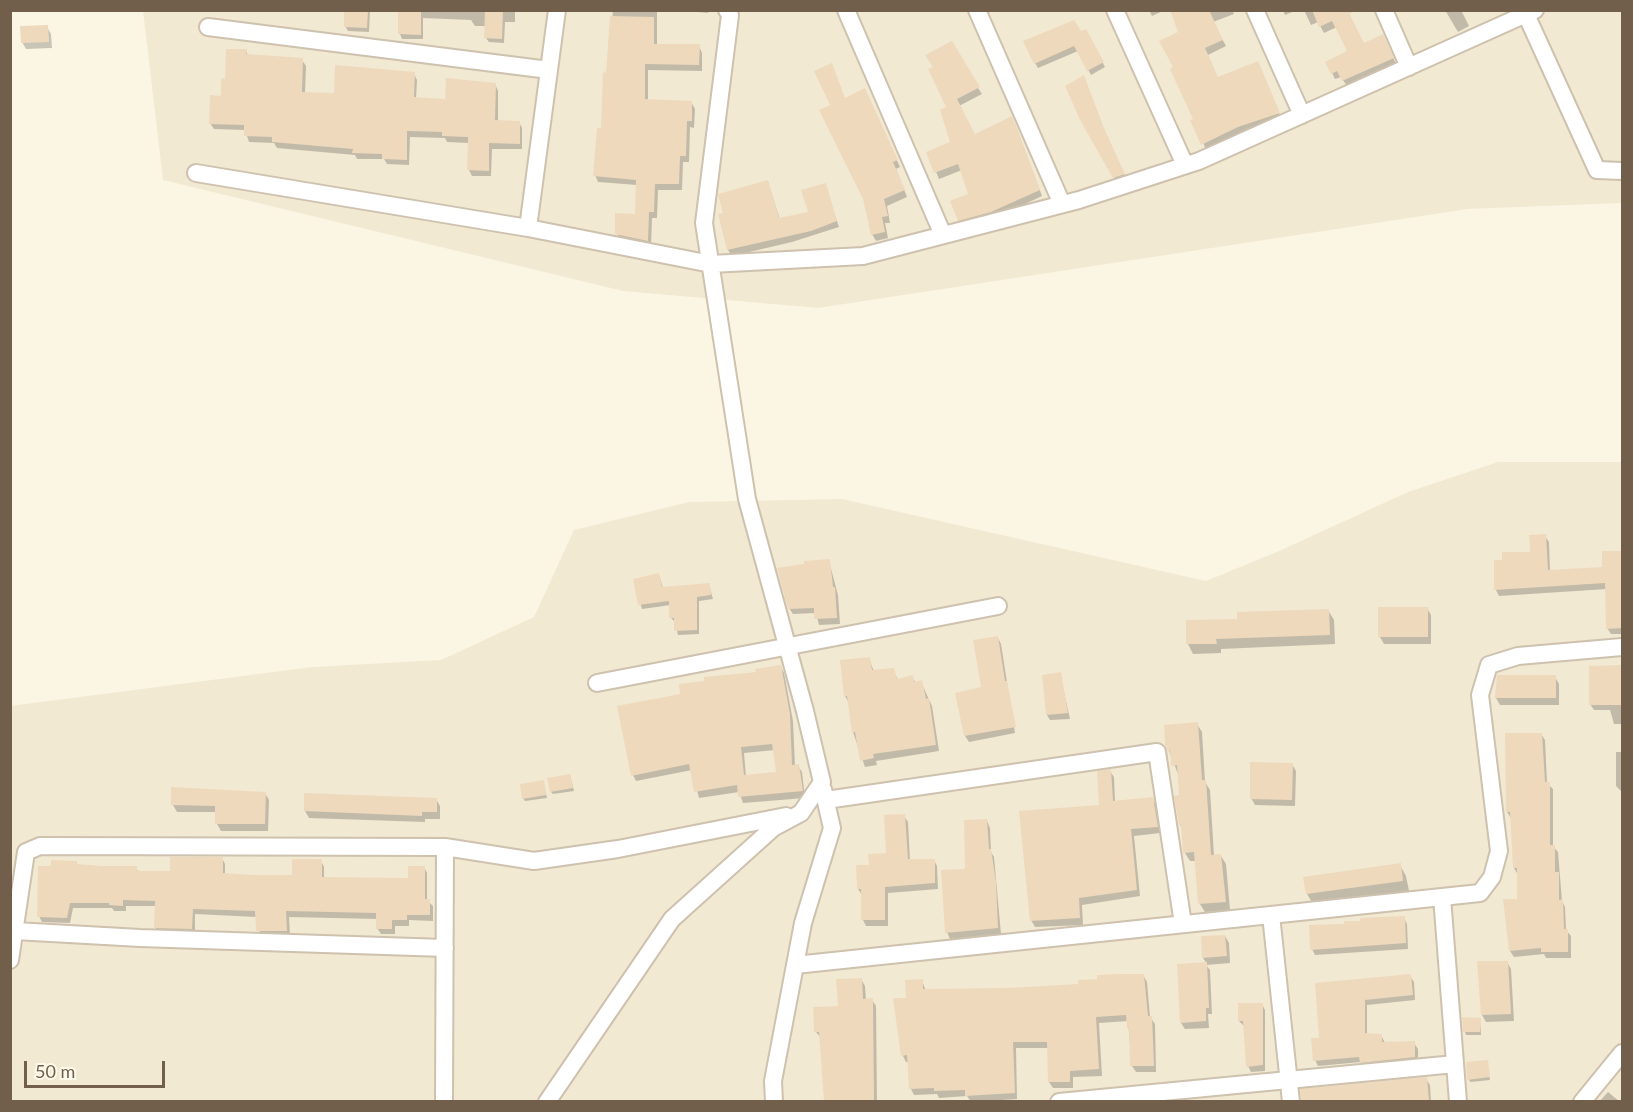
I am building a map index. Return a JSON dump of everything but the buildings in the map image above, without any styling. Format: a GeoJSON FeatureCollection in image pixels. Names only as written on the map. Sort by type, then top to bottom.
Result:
{"type":"FeatureCollection","features":[{"type":"Feature","properties":{"kind":"street"},"geometry":{"type":"LineString","coordinates":[[528,228],[557,10]]}},
{"type":"Feature","properties":{"kind":"street"},"geometry":{"type":"LineString","coordinates":[[727,10],[729,15],[705,223],[747,499],[788,646],[832,828],[803,923],[773,1081],[774,1101]]}},
{"type":"Feature","properties":{"kind":"street"},"geometry":{"type":"LineString","coordinates":[[846,10],[943,235]]}},
{"type":"Feature","properties":{"kind":"street"},"geometry":{"type":"LineString","coordinates":[[976,10],[1062,204]]}},
{"type":"Feature","properties":{"kind":"street"},"geometry":{"type":"LineString","coordinates":[[1116,10],[1185,165]]}},
{"type":"Feature","properties":{"kind":"street"},"geometry":{"type":"LineString","coordinates":[[1255,10],[1302,114]]}},
{"type":"Feature","properties":{"kind":"street"},"geometry":{"type":"LineString","coordinates":[[1384,10],[1409,67]]}},
{"type":"Feature","properties":{"kind":"street"},"geometry":{"type":"LineString","coordinates":[[196,173],[528,228],[711,264],[863,256],[1062,204],[1185,165],[1529,12],[1597,170],[1623,171]]}},
{"type":"Feature","properties":{"kind":"street"},"geometry":{"type":"LineString","coordinates":[[208,27],[549,70]]}},
{"type":"Feature","properties":{"kind":"street"},"geometry":{"type":"LineString","coordinates":[[597,682],[998,606]]}},
{"type":"Feature","properties":{"kind":"street"},"geometry":{"type":"LineString","coordinates":[[795,964],[1480,893],[1492,877],[1499,851],[1480,695],[1489,665],[1518,656],[1623,647]]}},
{"type":"Feature","properties":{"kind":"street"},"geometry":{"type":"LineString","coordinates":[[826,800],[1157,752],[1183,924]]}},
{"type":"Feature","properties":{"kind":"street"},"geometry":{"type":"LineString","coordinates":[[547,1101],[672,919],[773,828],[801,813],[822,782]]}},
{"type":"Feature","properties":{"kind":"street"},"geometry":{"type":"LineString","coordinates":[[10,960],[26,852],[40,846],[445,847],[534,861],[618,849],[801,813]]}},
{"type":"Feature","properties":{"kind":"street"},"geometry":{"type":"LineString","coordinates":[[444,1101],[445,847]]}},
{"type":"Feature","properties":{"kind":"street"},"geometry":{"type":"LineString","coordinates":[[1442,897],[1458,1101]]}},
{"type":"Feature","properties":{"kind":"street"},"geometry":{"type":"LineString","coordinates":[[1270,915],[1291,1101]]}},
{"type":"Feature","properties":{"kind":"street"},"geometry":{"type":"LineString","coordinates":[[15,931],[140,938],[445,948]]}},
{"type":"Feature","properties":{"kind":"street"},"geometry":{"type":"LineString","coordinates":[[1582,1101],[1622,1055]]}},
{"type":"Feature","properties":{"kind":"street"},"geometry":{"type":"LineString","coordinates":[[1059,1101],[1079,1101],[1455,1064]]}},
{"type":"Feature","properties":{"kind":"shaded area"},"geometry":{"type":"Polygon","coordinates":[[[143,11],[1622,11],[1622,203],[1468,209],[818,308],[623,291],[163,180],[143,11]]]}},
{"type":"Feature","properties":{"kind":"shaded area"},"geometry":{"type":"Polygon","coordinates":[[[1498,462],[1622,462],[1622,1101],[11,1101],[10,706],[312,667],[441,660],[534,617],[574,530],[689,502],[842,499],[1206,581],[1279,551],[1408,492],[1498,462]]]}}]}
